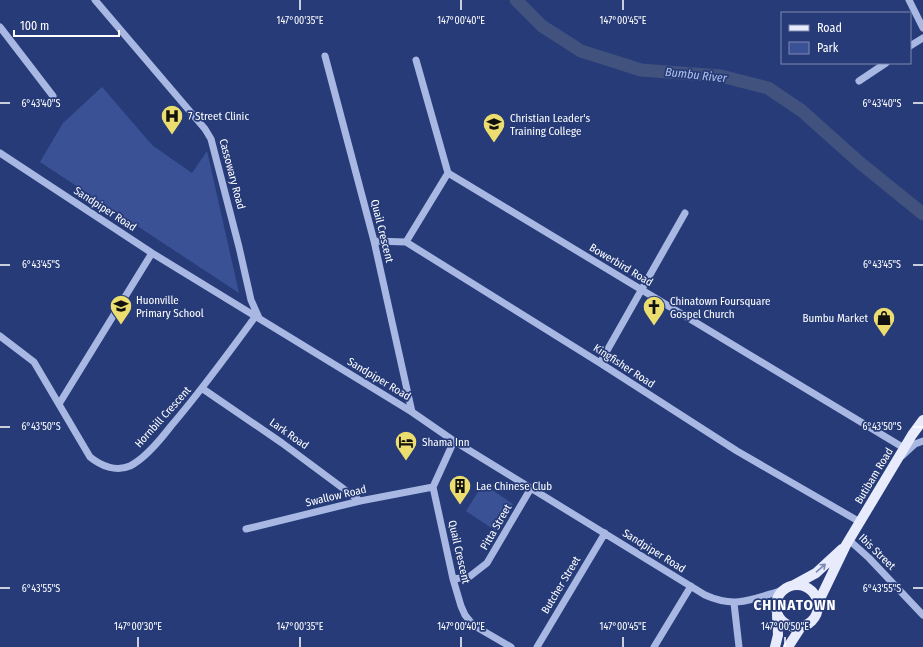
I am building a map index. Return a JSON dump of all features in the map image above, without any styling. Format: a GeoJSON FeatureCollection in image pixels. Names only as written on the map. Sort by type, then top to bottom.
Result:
{"type":"FeatureCollection","features":[{"type":"Feature","properties":{"kind":"main road","name":"Butibam Road"},"geometry":{"type":"LineString","coordinates":[[818,603],[847,542],[904,448],[923,420]]}},
{"type":"Feature","properties":{"kind":"main road","name":"Butibam Road"},"geometry":{"type":"LineString","coordinates":[[788,588],[816,573],[847,542]]}},
{"type":"Feature","properties":{"kind":"main road"},"geometry":{"type":"LineString","coordinates":[[775,647],[778,635],[776,611],[779,595],[788,588],[801,586],[809,589],[815,595],[818,603],[818,612],[814,620],[801,627],[786,625],[776,611]]}},
{"type":"Feature","properties":{"kind":"main road"},"geometry":{"type":"LineString","coordinates":[[788,647],[801,627]]}},
{"type":"Feature","properties":{"kind":"street","name":"Cassowary Road"},"geometry":{"type":"LineString","coordinates":[[95,0],[205,129],[211,139],[251,300],[258,319]]}},
{"type":"Feature","properties":{"kind":"street"},"geometry":{"type":"LineString","coordinates":[[909,0],[923,28]]}},
{"type":"Feature","properties":{"kind":"street"},"geometry":{"type":"LineString","coordinates":[[0,27],[53,96]]}},
{"type":"Feature","properties":{"kind":"street"},"geometry":{"type":"LineString","coordinates":[[911,45],[923,38]]}},
{"type":"Feature","properties":{"kind":"street","name":"Quail Crescent"},"geometry":{"type":"LineString","coordinates":[[325,56],[374,241],[412,412]]}},
{"type":"Feature","properties":{"kind":"street"},"geometry":{"type":"LineString","coordinates":[[374,241],[406,242],[448,173],[416,60]]}},
{"type":"Feature","properties":{"kind":"street"},"geometry":{"type":"LineString","coordinates":[[859,81],[884,64]]}},
{"type":"Feature","properties":{"kind":"street","name":"Sandpiper Road"},"geometry":{"type":"LineString","coordinates":[[0,153],[152,253],[412,412],[454,441],[691,586],[713,598],[734,603],[755,599],[788,588]]}},
{"type":"Feature","properties":{"kind":"street","name":"Bowerbird Road"},"geometry":{"type":"LineString","coordinates":[[448,173],[904,448]]}},
{"type":"Feature","properties":{"kind":"street"},"geometry":{"type":"LineString","coordinates":[[600,363],[685,213]]}},
{"type":"Feature","properties":{"kind":"street","name":"Kingfisher Road"},"geometry":{"type":"LineString","coordinates":[[406,242],[600,363],[737,451],[860,522]]}},
{"type":"Feature","properties":{"kind":"street"},"geometry":{"type":"LineString","coordinates":[[59,404],[152,253]]}},
{"type":"Feature","properties":{"kind":"street","name":"Hornbill Crescent"},"geometry":{"type":"LineString","coordinates":[[0,336],[34,362],[90,457],[98,464],[114,468],[122,468],[130,466],[159,441],[203,389],[258,319]]}},
{"type":"Feature","properties":{"kind":"street","name":"Lark Road"},"geometry":{"type":"LineString","coordinates":[[203,389],[282,443],[360,501]]}},
{"type":"Feature","properties":{"kind":"street"},"geometry":{"type":"LineString","coordinates":[[433,486],[454,441]]}},
{"type":"Feature","properties":{"kind":"street"},"geometry":{"type":"LineString","coordinates":[[896,462],[915,444],[923,441]]}},
{"type":"Feature","properties":{"kind":"street","name":"Quail Crescent"},"geometry":{"type":"LineString","coordinates":[[433,486],[453,579],[465,615],[472,625],[511,647]]}},
{"type":"Feature","properties":{"kind":"street","name":"Swallow Road"},"geometry":{"type":"LineString","coordinates":[[246,529],[360,501],[433,486]]}},
{"type":"Feature","properties":{"kind":"street","name":"Pitta Street"},"geometry":{"type":"LineString","coordinates":[[453,579],[469,577],[487,563],[531,488]]}},
{"type":"Feature","properties":{"kind":"street","name":"Butcher Street"},"geometry":{"type":"LineString","coordinates":[[537,647],[604,533]]}},
{"type":"Feature","properties":{"kind":"street","name":"Ibis Street"},"geometry":{"type":"LineString","coordinates":[[847,542],[869,558],[923,615]]}},
{"type":"Feature","properties":{"kind":"street"},"geometry":{"type":"LineString","coordinates":[[654,647],[691,586]]}},
{"type":"Feature","properties":{"kind":"street"},"geometry":{"type":"LineString","coordinates":[[755,599],[776,611]]}},
{"type":"Feature","properties":{"kind":"street"},"geometry":{"type":"LineString","coordinates":[[734,603],[739,647]]}},
{"type":"Feature","properties":{"kind":"green space"},"geometry":{"type":"Polygon","coordinates":[[[102,87],[152,145],[192,173],[207,151],[239,293],[40,162],[63,123],[102,87]]]}},
{"type":"Feature","properties":{"kind":"green space"},"geometry":{"type":"Polygon","coordinates":[[[483,484],[513,504],[496,531],[466,511],[483,484]]]}},
{"type":"Feature","properties":{"kind":"waterway","name":"Bumbu River"},"geometry":{"type":"LineString","coordinates":[[516,0],[542,26],[581,51],[641,70],[721,76],[768,88],[802,111],[859,162],[923,214]]}},
{"type":"Feature","properties":{"kind":"place","name":"7 Street Clinic"},"geometry":{"type":"Point","coordinates":[172,136]}},
{"type":"Feature","properties":{"kind":"place","name":"Christian Leader's Training College"},"geometry":{"type":"Point","coordinates":[494,144]}},
{"type":"Feature","properties":{"kind":"place","name":"Huonville Primary School"},"geometry":{"type":"Point","coordinates":[121,326]}},
{"type":"Feature","properties":{"kind":"place","name":"Chinatown Foursquare Gospel Church"},"geometry":{"type":"Point","coordinates":[654,326]}},
{"type":"Feature","properties":{"kind":"place","name":"Bumbu Market"},"geometry":{"type":"Point","coordinates":[884,338]}},
{"type":"Feature","properties":{"kind":"place","name":"Shama Inn"},"geometry":{"type":"Point","coordinates":[406,462]}},
{"type":"Feature","properties":{"kind":"place","name":"Lae Chinese Club"},"geometry":{"type":"Point","coordinates":[460,506]}},
{"type":"Feature","properties":{"kind":"district","name":"CHINATOWN"},"geometry":{"type":"Point","coordinates":[795,605]}}]}
